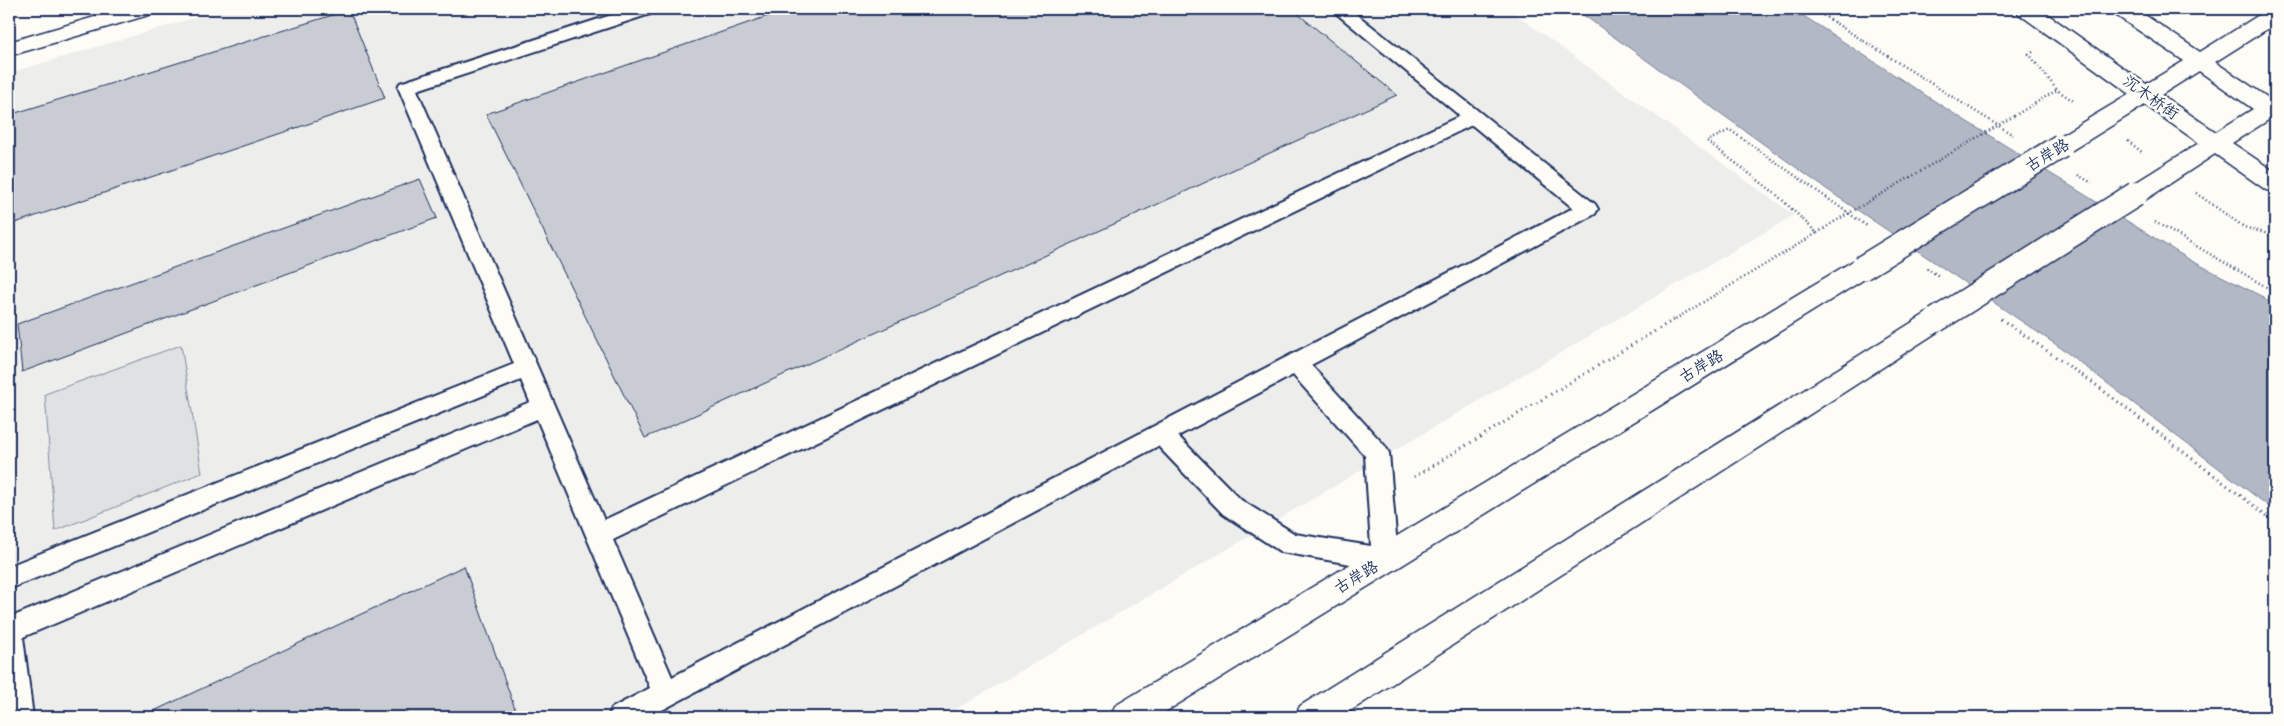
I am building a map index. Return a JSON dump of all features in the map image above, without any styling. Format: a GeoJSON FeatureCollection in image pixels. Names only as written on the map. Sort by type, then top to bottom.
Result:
{"type":"FeatureCollection","features":[{"type":"Feature","properties":{"kind":"street"},"geometry":{"type":"LineString","coordinates":[[9,49],[144,9]]}},
{"type":"Feature","properties":{"kind":"street","name":"沉木桥街"},"geometry":{"type":"LineString","coordinates":[[2027,9],[2275,184]]}},
{"type":"Feature","properties":{"kind":"street"},"geometry":{"type":"LineString","coordinates":[[1312,717],[2217,142],[2273,109],[2122,9]]}},
{"type":"Feature","properties":{"kind":"street","name":"古岸路"},"geometry":{"type":"LineString","coordinates":[[1127,717],[2275,15]]}},
{"type":"Feature","properties":{"kind":"lane"},"geometry":{"type":"LineString","coordinates":[[647,9],[406,87],[666,694]]}},
{"type":"Feature","properties":{"kind":"lane"},"geometry":{"type":"LineString","coordinates":[[622,717],[1588,209],[1340,9]]}},
{"type":"Feature","properties":{"kind":"lane"},"geometry":{"type":"LineString","coordinates":[[598,535],[1474,117]]}},
{"type":"Feature","properties":{"kind":"lane"},"geometry":{"type":"LineString","coordinates":[[1162,434],[1232,507],[1290,544],[1385,559],[1377,453],[1295,362]]}},
{"type":"Feature","properties":{"kind":"lane"},"geometry":{"type":"LineString","coordinates":[[9,578],[526,368]]}},
{"type":"Feature","properties":{"kind":"lane"},"geometry":{"type":"LineString","coordinates":[[19,717],[9,630],[543,406]]}},
{"type":"Feature","properties":{"kind":"path"},"geometry":{"type":"LineString","coordinates":[[1817,233],[2057,90]]}},
{"type":"Feature","properties":{"kind":"shaded area"},"geometry":{"type":"Polygon","coordinates":[[[224,9],[1508,9],[1794,215],[943,717],[9,717],[9,73],[224,9]]]}},
{"type":"Feature","properties":{"kind":"shaded area"},"geometry":{"type":"Polygon","coordinates":[[[1575,9],[1793,9],[1953,113],[2190,260],[2263,297],[2275,306],[2275,511],[2061,348],[1822,186],[1575,9]]]}},
{"type":"Feature","properties":{"kind":"shaded area"},"geometry":{"type":"Polygon","coordinates":[[[181,345],[202,473],[55,531],[45,394],[181,345]]]}},
{"type":"Feature","properties":{"kind":"building"},"geometry":{"type":"Polygon","coordinates":[[[788,9],[1292,9],[1397,95],[645,438],[486,114],[788,9]]]}},
{"type":"Feature","properties":{"kind":"building"},"geometry":{"type":"Polygon","coordinates":[[[349,10],[385,98],[9,225],[9,115],[349,10]]]}},
{"type":"Feature","properties":{"kind":"building"},"geometry":{"type":"Polygon","coordinates":[[[420,179],[437,218],[22,372],[17,324],[420,179]]]}},
{"type":"Feature","properties":{"kind":"building"},"geometry":{"type":"Polygon","coordinates":[[[464,566],[518,717],[141,717],[464,566]]]}}]}
